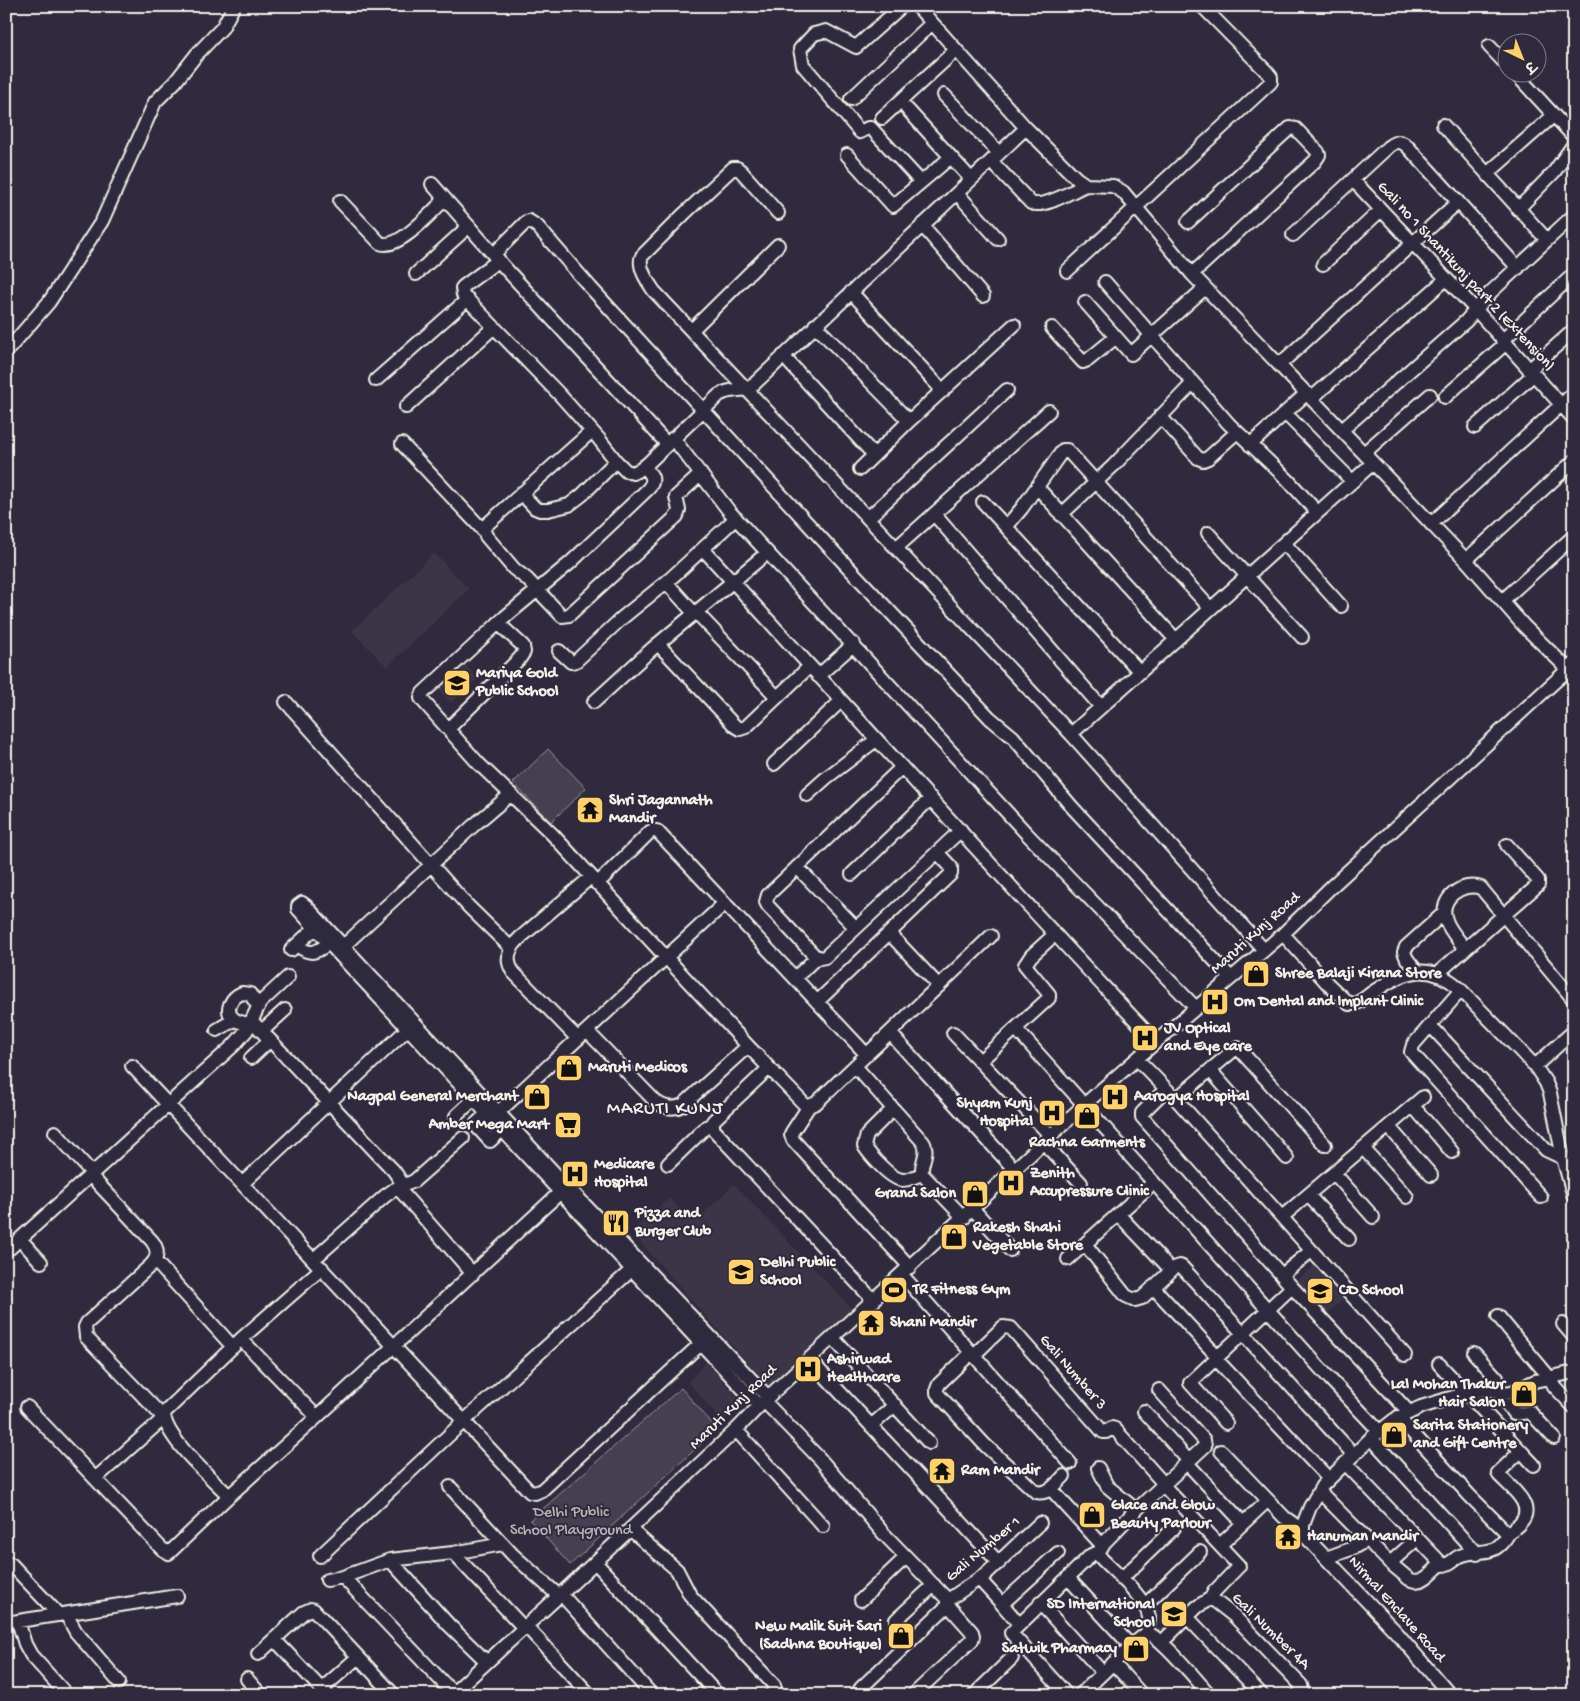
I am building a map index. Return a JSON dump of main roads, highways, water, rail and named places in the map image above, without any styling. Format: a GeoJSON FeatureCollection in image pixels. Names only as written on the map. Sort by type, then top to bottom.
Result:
{"type":"FeatureCollection","features":[{"type":"Feature","properties":{"kind":"place","name":"Mariya Gold Public School"},"geometry":{"type":"Point","coordinates":[457,683]}},
{"type":"Feature","properties":{"kind":"place","name":"Shri Jagannath Mandir"},"geometry":{"type":"Point","coordinates":[590,810]}},
{"type":"Feature","properties":{"kind":"place","name":"Shree Balaji Kirana Store"},"geometry":{"type":"Point","coordinates":[1256,974]}},
{"type":"Feature","properties":{"kind":"place","name":"Om Dental and Implant Clinic"},"geometry":{"type":"Point","coordinates":[1215,1002]}},
{"type":"Feature","properties":{"kind":"place","name":"JV Optical and Eye care"},"geometry":{"type":"Point","coordinates":[1145,1038]}},
{"type":"Feature","properties":{"kind":"place","name":"Maruti Medicos"},"geometry":{"type":"Point","coordinates":[569,1068]}},
{"type":"Feature","properties":{"kind":"place","name":"Nagpal General Merchant"},"geometry":{"type":"Point","coordinates":[537,1097]}},
{"type":"Feature","properties":{"kind":"place","name":"Aarogya Hospital"},"geometry":{"type":"Point","coordinates":[1115,1097]}},
{"type":"Feature","properties":{"kind":"place","name":"Shyam Kunj Hospital"},"geometry":{"type":"Point","coordinates":[1052,1113]}},
{"type":"Feature","properties":{"kind":"place","name":"Rachna Garments"},"geometry":{"type":"Point","coordinates":[1087,1116]}},
{"type":"Feature","properties":{"kind":"place","name":"Amber Mega Mart"},"geometry":{"type":"Point","coordinates":[568,1125]}},
{"type":"Feature","properties":{"kind":"place","name":"Medicare Hospital"},"geometry":{"type":"Point","coordinates":[575,1174]}},
{"type":"Feature","properties":{"kind":"place","name":"Zenith Accupressure Clinic"},"geometry":{"type":"Point","coordinates":[1011,1183]}},
{"type":"Feature","properties":{"kind":"place","name":"Grand Salon"},"geometry":{"type":"Point","coordinates":[975,1194]}},
{"type":"Feature","properties":{"kind":"place","name":"Pizza and Burger Club"},"geometry":{"type":"Point","coordinates":[616,1223]}},
{"type":"Feature","properties":{"kind":"place","name":"Rakesh Shahi Vegetable Store"},"geometry":{"type":"Point","coordinates":[954,1237]}},
{"type":"Feature","properties":{"kind":"place","name":"Delhi Public School"},"geometry":{"type":"Point","coordinates":[741,1272]}},
{"type":"Feature","properties":{"kind":"place","name":"TR Fitness Gym"},"geometry":{"type":"Point","coordinates":[894,1290]}},
{"type":"Feature","properties":{"kind":"place","name":"CD School"},"geometry":{"type":"Point","coordinates":[1320,1291]}},
{"type":"Feature","properties":{"kind":"place","name":"Shani Mandir"},"geometry":{"type":"Point","coordinates":[871,1323]}},
{"type":"Feature","properties":{"kind":"place","name":"Ashirwad Healthcare"},"geometry":{"type":"Point","coordinates":[808,1369]}},
{"type":"Feature","properties":{"kind":"place","name":"Lal Mohan Thakur Hair Salon"},"geometry":{"type":"Point","coordinates":[1524,1394]}},
{"type":"Feature","properties":{"kind":"place","name":"Sarita Stationery and Gift Centre"},"geometry":{"type":"Point","coordinates":[1394,1435]}},
{"type":"Feature","properties":{"kind":"place","name":"Ram Mandir"},"geometry":{"type":"Point","coordinates":[942,1471]}},
{"type":"Feature","properties":{"kind":"place","name":"Glace and Glow Beauty Parlour"},"geometry":{"type":"Point","coordinates":[1092,1515]}},
{"type":"Feature","properties":{"kind":"place","name":"Hanuman Mandir"},"geometry":{"type":"Point","coordinates":[1288,1537]}},
{"type":"Feature","properties":{"kind":"place","name":"SD International School"},"geometry":{"type":"Point","coordinates":[1174,1614]}},
{"type":"Feature","properties":{"kind":"place","name":"New Malik Suit Sari (Sadhna Boutique)"},"geometry":{"type":"Point","coordinates":[901,1636]}},
{"type":"Feature","properties":{"kind":"place","name":"Satwik Pharmacy"},"geometry":{"type":"Point","coordinates":[1136,1649]}},
{"type":"Feature","properties":{"kind":"district","name":"MARUTI KUNJ"},"geometry":{"type":"Point","coordinates":[665,1109]}},
{"type":"Feature","properties":{"kind":"park label","name":"Delhi Public School Playground"},"geometry":{"type":"Point","coordinates":[571,1522]}}]}
